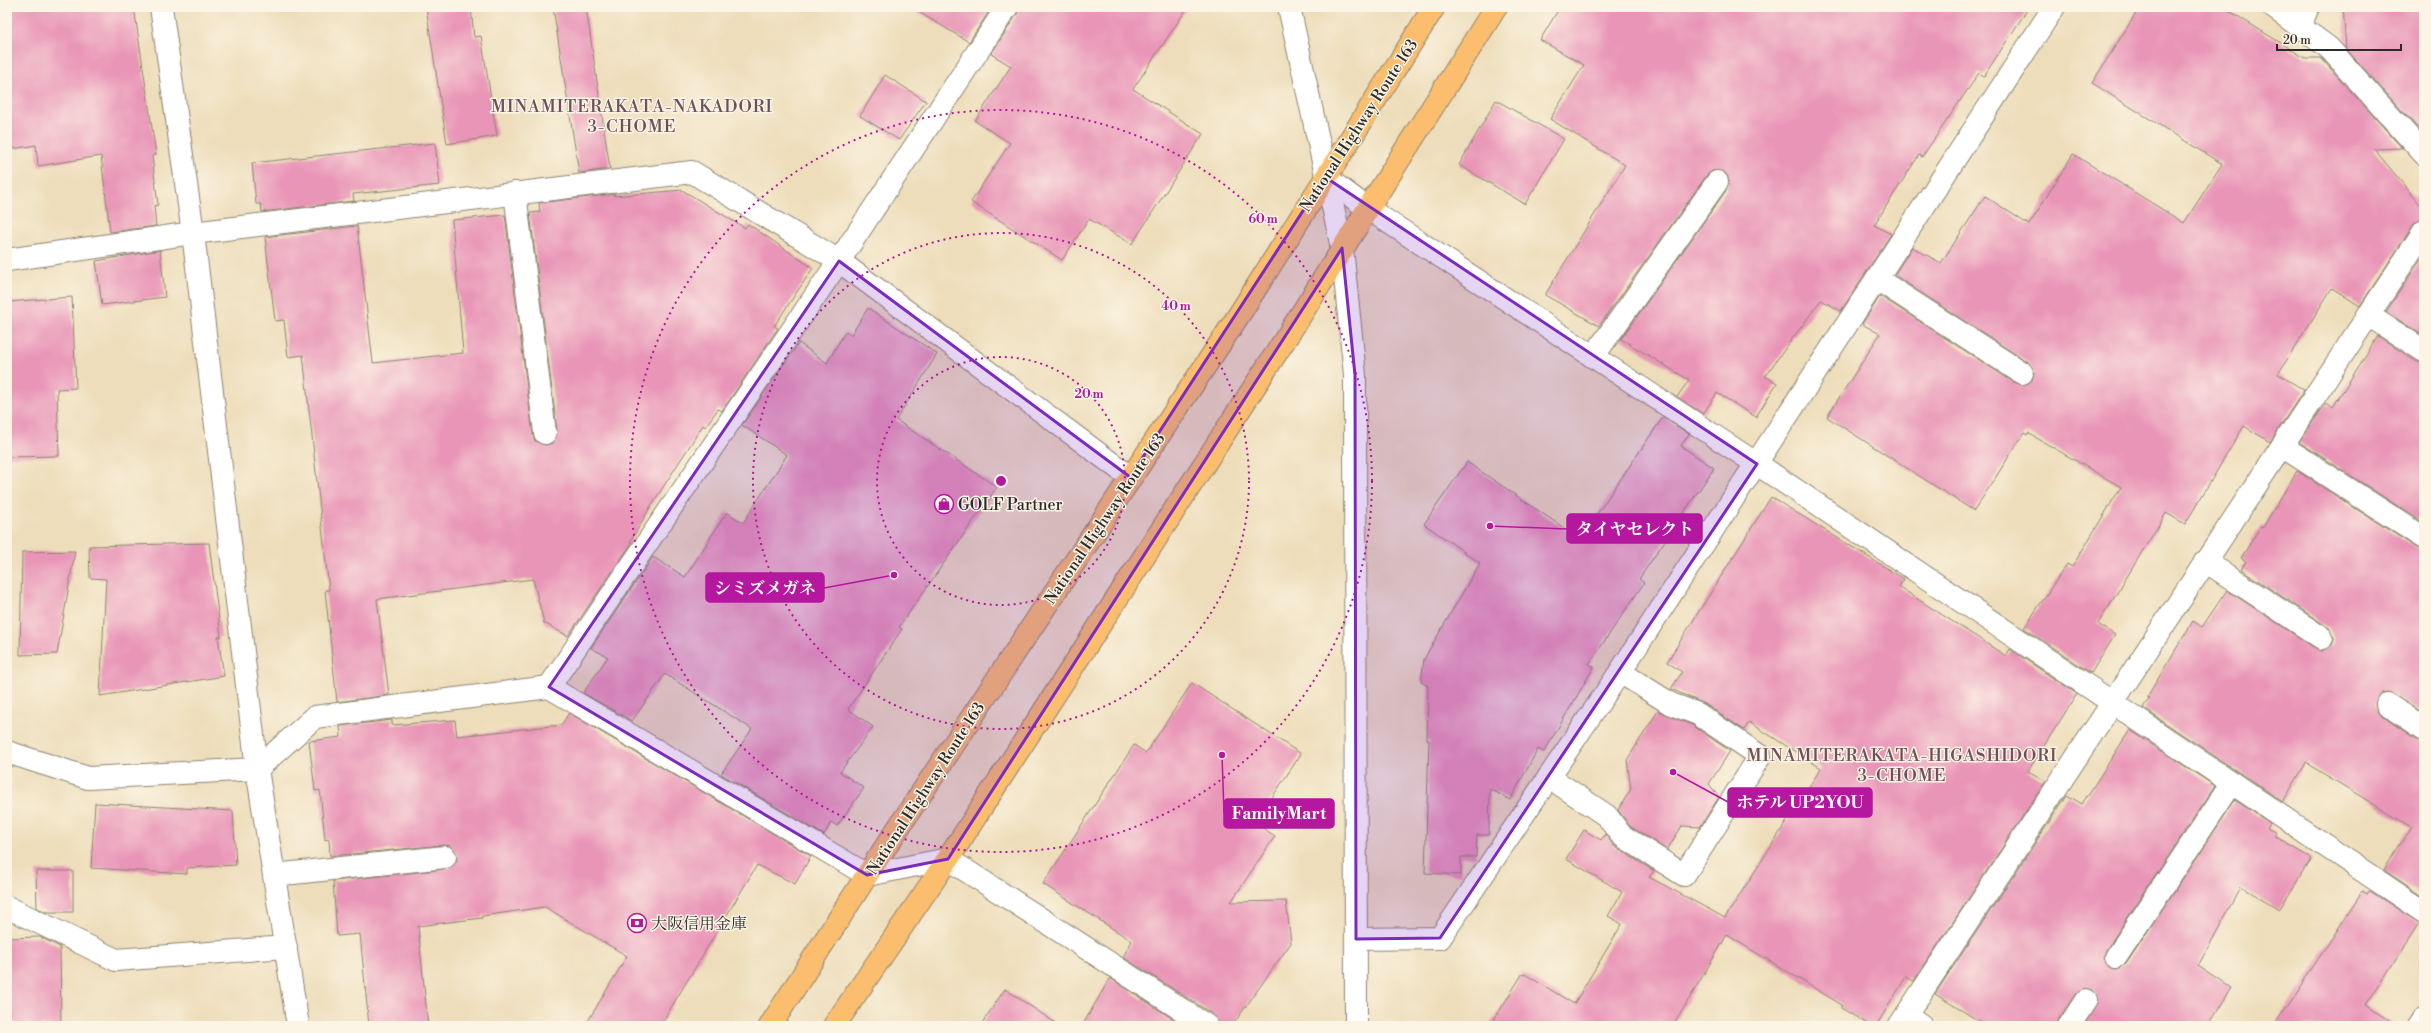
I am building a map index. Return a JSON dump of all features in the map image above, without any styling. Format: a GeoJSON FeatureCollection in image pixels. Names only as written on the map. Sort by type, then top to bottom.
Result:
{"type":"FeatureCollection","features":[{"type":"Feature","properties":{"kind":"highway","name":"National Highway Route 163"},"geometry":{"type":"LineString","coordinates":[[770,1026],[867,875],[1235,320],[1434,7]]}},
{"type":"Feature","properties":{"kind":"highway"},"geometry":{"type":"LineString","coordinates":[[834,1026],[948,860],[1496,7]]}},
{"type":"Feature","properties":{"kind":"street"},"geometry":{"type":"LineString","coordinates":[[161,7],[193,233],[257,769],[298,1026]]}},
{"type":"Feature","properties":{"kind":"street"},"geometry":{"type":"LineString","coordinates":[[549,687],[839,262],[1007,7]]}},
{"type":"Feature","properties":{"kind":"street"},"geometry":{"type":"LineString","coordinates":[[1289,7],[1325,177],[1342,248],[1355,375],[1356,1026]]}},
{"type":"Feature","properties":{"kind":"street"},"geometry":{"type":"LineString","coordinates":[[1356,939],[1440,938],[1620,672],[2054,7]]}},
{"type":"Feature","properties":{"kind":"street"},"geometry":{"type":"LineString","coordinates":[[2273,7],[2304,16],[2329,48],[2424,154]]}},
{"type":"Feature","properties":{"kind":"street"},"geometry":{"type":"LineString","coordinates":[[7,260],[193,233],[692,172],[839,262],[1130,477]]}},
{"type":"Feature","properties":{"kind":"street"},"geometry":{"type":"LineString","coordinates":[[1325,177],[1367,208],[1757,464],[2424,912]]}},
{"type":"Feature","properties":{"kind":"street"},"geometry":{"type":"LineString","coordinates":[[1593,357],[1717,182]]}},
{"type":"Feature","properties":{"kind":"street"},"geometry":{"type":"LineString","coordinates":[[515,194],[545,433]]}},
{"type":"Feature","properties":{"kind":"street"},"geometry":{"type":"LineString","coordinates":[[1909,1023],[2112,702],[2424,231]]}},
{"type":"Feature","properties":{"kind":"street"},"geometry":{"type":"LineString","coordinates":[[1877,279],[2022,373]]}},
{"type":"Feature","properties":{"kind":"street"},"geometry":{"type":"LineString","coordinates":[[2368,315],[2424,351]]}},
{"type":"Feature","properties":{"kind":"street"},"geometry":{"type":"LineString","coordinates":[[2282,446],[2424,538]]}},
{"type":"Feature","properties":{"kind":"street"},"geometry":{"type":"LineString","coordinates":[[2204,562],[2322,638]]}},
{"type":"Feature","properties":{"kind":"street"},"geometry":{"type":"LineString","coordinates":[[1549,777],[1607,816],[1621,835],[1684,875],[1760,756],[1698,714],[1671,704],[1620,672]]}},
{"type":"Feature","properties":{"kind":"street"},"geometry":{"type":"LineString","coordinates":[[7,752],[88,778],[257,769],[315,717],[549,687],[867,875],[948,860],[1207,1026]]}},
{"type":"Feature","properties":{"kind":"street"},"geometry":{"type":"LineString","coordinates":[[2387,704],[2424,728]]}},
{"type":"Feature","properties":{"kind":"street"},"geometry":{"type":"LineString","coordinates":[[2116,957],[2232,783]]}},
{"type":"Feature","properties":{"kind":"street"},"geometry":{"type":"LineString","coordinates":[[274,875],[445,857]]}},
{"type":"Feature","properties":{"kind":"street"},"geometry":{"type":"LineString","coordinates":[[7,907],[116,960],[286,947]]}},
{"type":"Feature","properties":{"kind":"street"},"geometry":{"type":"LineString","coordinates":[[2069,1026],[2086,1000]]}},
{"type":"Feature","properties":{"kind":"street"},"geometry":{"type":"LineString","coordinates":[[2418,1026],[2424,1017]]}},
{"type":"Feature","properties":{"kind":"highlighted area"},"geometry":{"type":"Polygon","coordinates":[[[1325,177],[1757,464],[1440,938],[1356,939],[1355,375],[1342,248],[948,859],[867,875],[549,687],[839,261],[1130,477],[1325,177]]]}},
{"type":"Feature","properties":{"kind":"building"},"geometry":{"type":"Polygon","coordinates":[[[7,7],[134,7],[156,155],[152,156],[158,205],[154,206],[156,226],[110,232],[101,156],[38,166],[36,145],[7,150],[7,7]]]}},
{"type":"Feature","properties":{"kind":"building"},"geometry":{"type":"Polygon","coordinates":[[[426,7],[471,7],[474,37],[481,36],[497,136],[447,144],[426,7]]]}},
{"type":"Feature","properties":{"kind":"building"},"geometry":{"type":"Polygon","coordinates":[[[553,7],[586,7],[610,169],[579,173],[553,7]]]}},
{"type":"Feature","properties":{"kind":"building"},"geometry":{"type":"Polygon","coordinates":[[[910,7],[992,7],[969,42],[910,7]]]}},
{"type":"Feature","properties":{"kind":"building"},"geometry":{"type":"Polygon","coordinates":[[[1019,7],[1188,7],[1133,89],[1203,134],[1132,244],[1089,219],[1062,260],[971,202],[1010,143],[975,121],[1011,66],[991,54],[1017,14],[1019,7]]]}},
{"type":"Feature","properties":{"kind":"building"},"geometry":{"type":"Polygon","coordinates":[[[1560,7],[2029,7],[1984,76],[1979,73],[1922,157],[1919,155],[1874,225],[1891,234],[1841,311],[1821,300],[1765,376],[1777,383],[1756,417],[1717,393],[1703,414],[1677,397],[1689,380],[1621,339],[1727,189],[1728,177],[1724,172],[1712,171],[1707,175],[1599,326],[1545,295],[1625,165],[1550,119],[1584,65],[1540,40],[1560,7]]]}},
{"type":"Feature","properties":{"kind":"building"},"geometry":{"type":"Polygon","coordinates":[[[2140,7],[2223,7],[2305,58],[2321,58],[2402,148],[2374,149],[2424,209],[2424,219],[2414,224],[2360,306],[2332,288],[2278,374],[2304,390],[2270,442],[2244,426],[2185,524],[2166,513],[2098,624],[2115,635],[2091,673],[2024,628],[2067,564],[2072,567],[2121,487],[2028,433],[2027,435],[2024,433],[1974,511],[1827,417],[1880,334],[1862,324],[1880,296],[2015,383],[2022,385],[2032,380],[2034,373],[2029,363],[1894,275],[1912,247],[1941,263],[1985,196],[2029,225],[2073,154],[2184,223],[2222,164],[2092,83],[2140,7]]]}},
{"type":"Feature","properties":{"kind":"building"},"geometry":{"type":"Polygon","coordinates":[[[2343,7],[2424,7],[2424,135],[2346,49],[2343,7]]]}},
{"type":"Feature","properties":{"kind":"building"},"geometry":{"type":"Polygon","coordinates":[[[885,75],[926,101],[899,140],[860,116],[885,75]]]}},
{"type":"Feature","properties":{"kind":"building"},"geometry":{"type":"Polygon","coordinates":[[[1496,100],[1564,139],[1525,204],[1459,165],[1496,100]]]}},
{"type":"Feature","properties":{"kind":"building"},"geometry":{"type":"Polygon","coordinates":[[[435,143],[440,185],[353,194],[354,201],[262,212],[261,204],[256,204],[252,163],[435,143]]]}},
{"type":"Feature","properties":{"kind":"building"},"geometry":{"type":"Polygon","coordinates":[[[682,190],[745,228],[748,224],[813,268],[774,326],[778,328],[722,411],[718,409],[705,427],[703,425],[651,506],[630,542],[632,543],[568,636],[544,623],[533,579],[377,599],[389,695],[337,702],[325,590],[329,590],[303,355],[288,357],[284,320],[275,321],[265,237],[357,226],[373,363],[463,353],[452,220],[505,215],[533,435],[535,441],[546,445],[553,443],[557,431],[530,213],[540,212],[539,203],[614,194],[614,196],[682,190]]]}},
{"type":"Feature","properties":{"kind":"building"},"geometry":{"type":"Polygon","coordinates":[[[160,250],[165,297],[102,305],[96,261],[160,250]]]}},
{"type":"Feature","properties":{"kind":"building"},"geometry":{"type":"Polygon","coordinates":[[[2424,254],[2424,336],[2386,312],[2424,254]]]}},
{"type":"Feature","properties":{"kind":"building"},"geometry":{"type":"Polygon","coordinates":[[[72,297],[76,388],[57,389],[59,456],[7,457],[7,423],[10,423],[7,302],[72,297]]]}},
{"type":"Feature","properties":{"kind":"building"},"geometry":{"type":"Polygon","coordinates":[[[868,308],[937,354],[896,420],[997,487],[899,627],[902,629],[848,709],[873,727],[840,772],[864,788],[837,826],[831,822],[824,835],[721,774],[752,729],[665,674],[632,721],[583,693],[608,657],[591,648],[653,557],[685,577],[727,512],[743,523],[787,455],[742,425],[799,343],[827,363],[845,332],[851,335],[868,308]]]}},
{"type":"Feature","properties":{"kind":"building"},"geometry":{"type":"Polygon","coordinates":[[[2378,336],[2417,362],[2424,363],[2424,523],[2299,442],[2326,403],[2333,407],[2378,336]]]}},
{"type":"Feature","properties":{"kind":"building"},"geometry":{"type":"Polygon","coordinates":[[[1663,417],[1689,434],[1681,446],[1714,468],[1639,579],[1644,583],[1589,664],[1594,667],[1544,752],[1538,749],[1510,800],[1490,789],[1489,835],[1477,835],[1476,857],[1461,857],[1461,875],[1425,873],[1429,740],[1427,740],[1428,686],[1421,682],[1424,659],[1480,563],[1424,524],[1467,462],[1580,539],[1663,417]]]}},
{"type":"Feature","properties":{"kind":"building"},"geometry":{"type":"Polygon","coordinates":[[[2297,471],[2417,548],[2424,550],[2424,714],[2388,692],[2381,693],[2375,704],[2380,714],[2417,739],[2424,741],[2424,897],[2384,870],[2411,827],[2306,763],[2283,802],[2143,708],[2149,698],[2147,697],[2193,621],[2202,627],[2227,590],[2315,648],[2322,650],[2332,645],[2334,638],[2329,628],[2241,569],[2246,561],[2241,558],[2261,526],[2263,527],[2297,471]]]}},
{"type":"Feature","properties":{"kind":"building"},"geometry":{"type":"Polygon","coordinates":[[[1771,497],[1904,579],[1899,587],[2006,656],[2010,649],[2077,694],[2028,771],[2046,781],[1914,981],[1906,977],[1876,1026],[1871,1026],[1841,1008],[1842,1005],[1727,935],[1673,1026],[1490,1026],[1523,973],[1574,1004],[1622,924],[1608,916],[1622,892],[1566,859],[1584,830],[1601,840],[1605,834],[1614,846],[1654,871],[1649,877],[1725,918],[1821,768],[1749,722],[1744,730],[1705,704],[1671,689],[1682,672],[1667,662],[1771,497]]]}},
{"type":"Feature","properties":{"kind":"building"},"geometry":{"type":"Polygon","coordinates":[[[209,543],[221,637],[218,637],[224,676],[100,696],[106,579],[90,578],[89,546],[209,543]]]}},
{"type":"Feature","properties":{"kind":"building"},"geometry":{"type":"Polygon","coordinates":[[[75,551],[57,654],[20,655],[22,552],[75,551]]]}},
{"type":"Feature","properties":{"kind":"building"},"geometry":{"type":"Polygon","coordinates":[[[1192,683],[1301,754],[1255,823],[1275,836],[1231,902],[1286,901],[1291,943],[1232,1026],[1219,1026],[1214,1015],[1123,957],[1132,941],[1043,884],[1134,745],[1146,753],[1192,683]]]}},
{"type":"Feature","properties":{"kind":"building"},"geometry":{"type":"Polygon","coordinates":[[[1658,711],[1692,725],[1730,751],[1709,784],[1719,797],[1700,827],[1682,826],[1667,850],[1630,826],[1618,810],[1631,789],[1627,760],[1658,711]]]}},
{"type":"Feature","properties":{"kind":"building"},"geometry":{"type":"Polygon","coordinates":[[[569,713],[811,856],[795,884],[757,865],[660,1026],[585,1026],[627,956],[545,907],[482,916],[482,918],[418,926],[428,1026],[369,1026],[360,934],[337,936],[333,881],[446,869],[456,862],[457,855],[450,846],[444,845],[330,856],[329,839],[325,840],[320,790],[315,791],[309,741],[341,737],[340,726],[392,720],[392,725],[455,720],[457,736],[561,725],[569,713]]]}},
{"type":"Feature","properties":{"kind":"building"},"geometry":{"type":"Polygon","coordinates":[[[2130,730],[2215,786],[2106,950],[2104,957],[2109,967],[2116,969],[2126,964],[2235,800],[2270,823],[2267,828],[2276,833],[2274,836],[2312,858],[2279,910],[2241,887],[2198,966],[2231,988],[2208,1026],[2084,1026],[2098,1001],[2093,990],[2086,988],[2076,993],[2059,1019],[2057,1026],[1987,1026],[1935,994],[2067,795],[2082,804],[2130,730]]]}},
{"type":"Feature","properties":{"kind":"building"},"geometry":{"type":"Polygon","coordinates":[[[95,803],[233,811],[236,865],[187,868],[187,874],[91,868],[95,803]]]}},
{"type":"Feature","properties":{"kind":"building"},"geometry":{"type":"Polygon","coordinates":[[[36,871],[73,871],[73,912],[47,912],[37,908],[36,871]]]}},
{"type":"Feature","properties":{"kind":"building"},"geometry":{"type":"Polygon","coordinates":[[[2363,891],[2368,894],[2370,891],[2419,923],[2366,1005],[2397,1026],[2274,1026],[2363,891]]]}},
{"type":"Feature","properties":{"kind":"building"},"geometry":{"type":"Polygon","coordinates":[[[40,937],[60,947],[61,1026],[10,1026],[9,1003],[7,1003],[7,938],[40,937]]]}},
{"type":"Feature","properties":{"kind":"building"},"geometry":{"type":"Polygon","coordinates":[[[1110,978],[1184,1026],[1082,1026],[1110,978]]]}},
{"type":"Feature","properties":{"kind":"building"},"geometry":{"type":"Polygon","coordinates":[[[1005,989],[1060,1026],[980,1026],[1005,989]]]}},
{"type":"Feature","properties":{"kind":"place","name":"GOLF Partner"},"geometry":{"type":"Point","coordinates":[944,504]}},
{"type":"Feature","properties":{"kind":"place","name":"タイヤセレクト"},"geometry":{"type":"Point","coordinates":[1490,526]}},
{"type":"Feature","properties":{"kind":"place","name":"シミズメガネ"},"geometry":{"type":"Point","coordinates":[894,575]}},
{"type":"Feature","properties":{"kind":"place","name":"FamilyMart"},"geometry":{"type":"Point","coordinates":[1222,755]}},
{"type":"Feature","properties":{"kind":"place","name":"ホテル UP2YOU"},"geometry":{"type":"Point","coordinates":[1673,772]}},
{"type":"Feature","properties":{"kind":"place","name":"大阪信用金庫"},"geometry":{"type":"Point","coordinates":[637,923]}},
{"type":"Feature","properties":{"kind":"district","name":"MINAMITERAKATA-NAKADORI 3-CHOME"},"geometry":{"type":"Point","coordinates":[632,116]}},
{"type":"Feature","properties":{"kind":"district","name":"MINAMITERAKATA-HIGASHIDORI 3-CHOME"},"geometry":{"type":"Point","coordinates":[1902,765]}}]}
